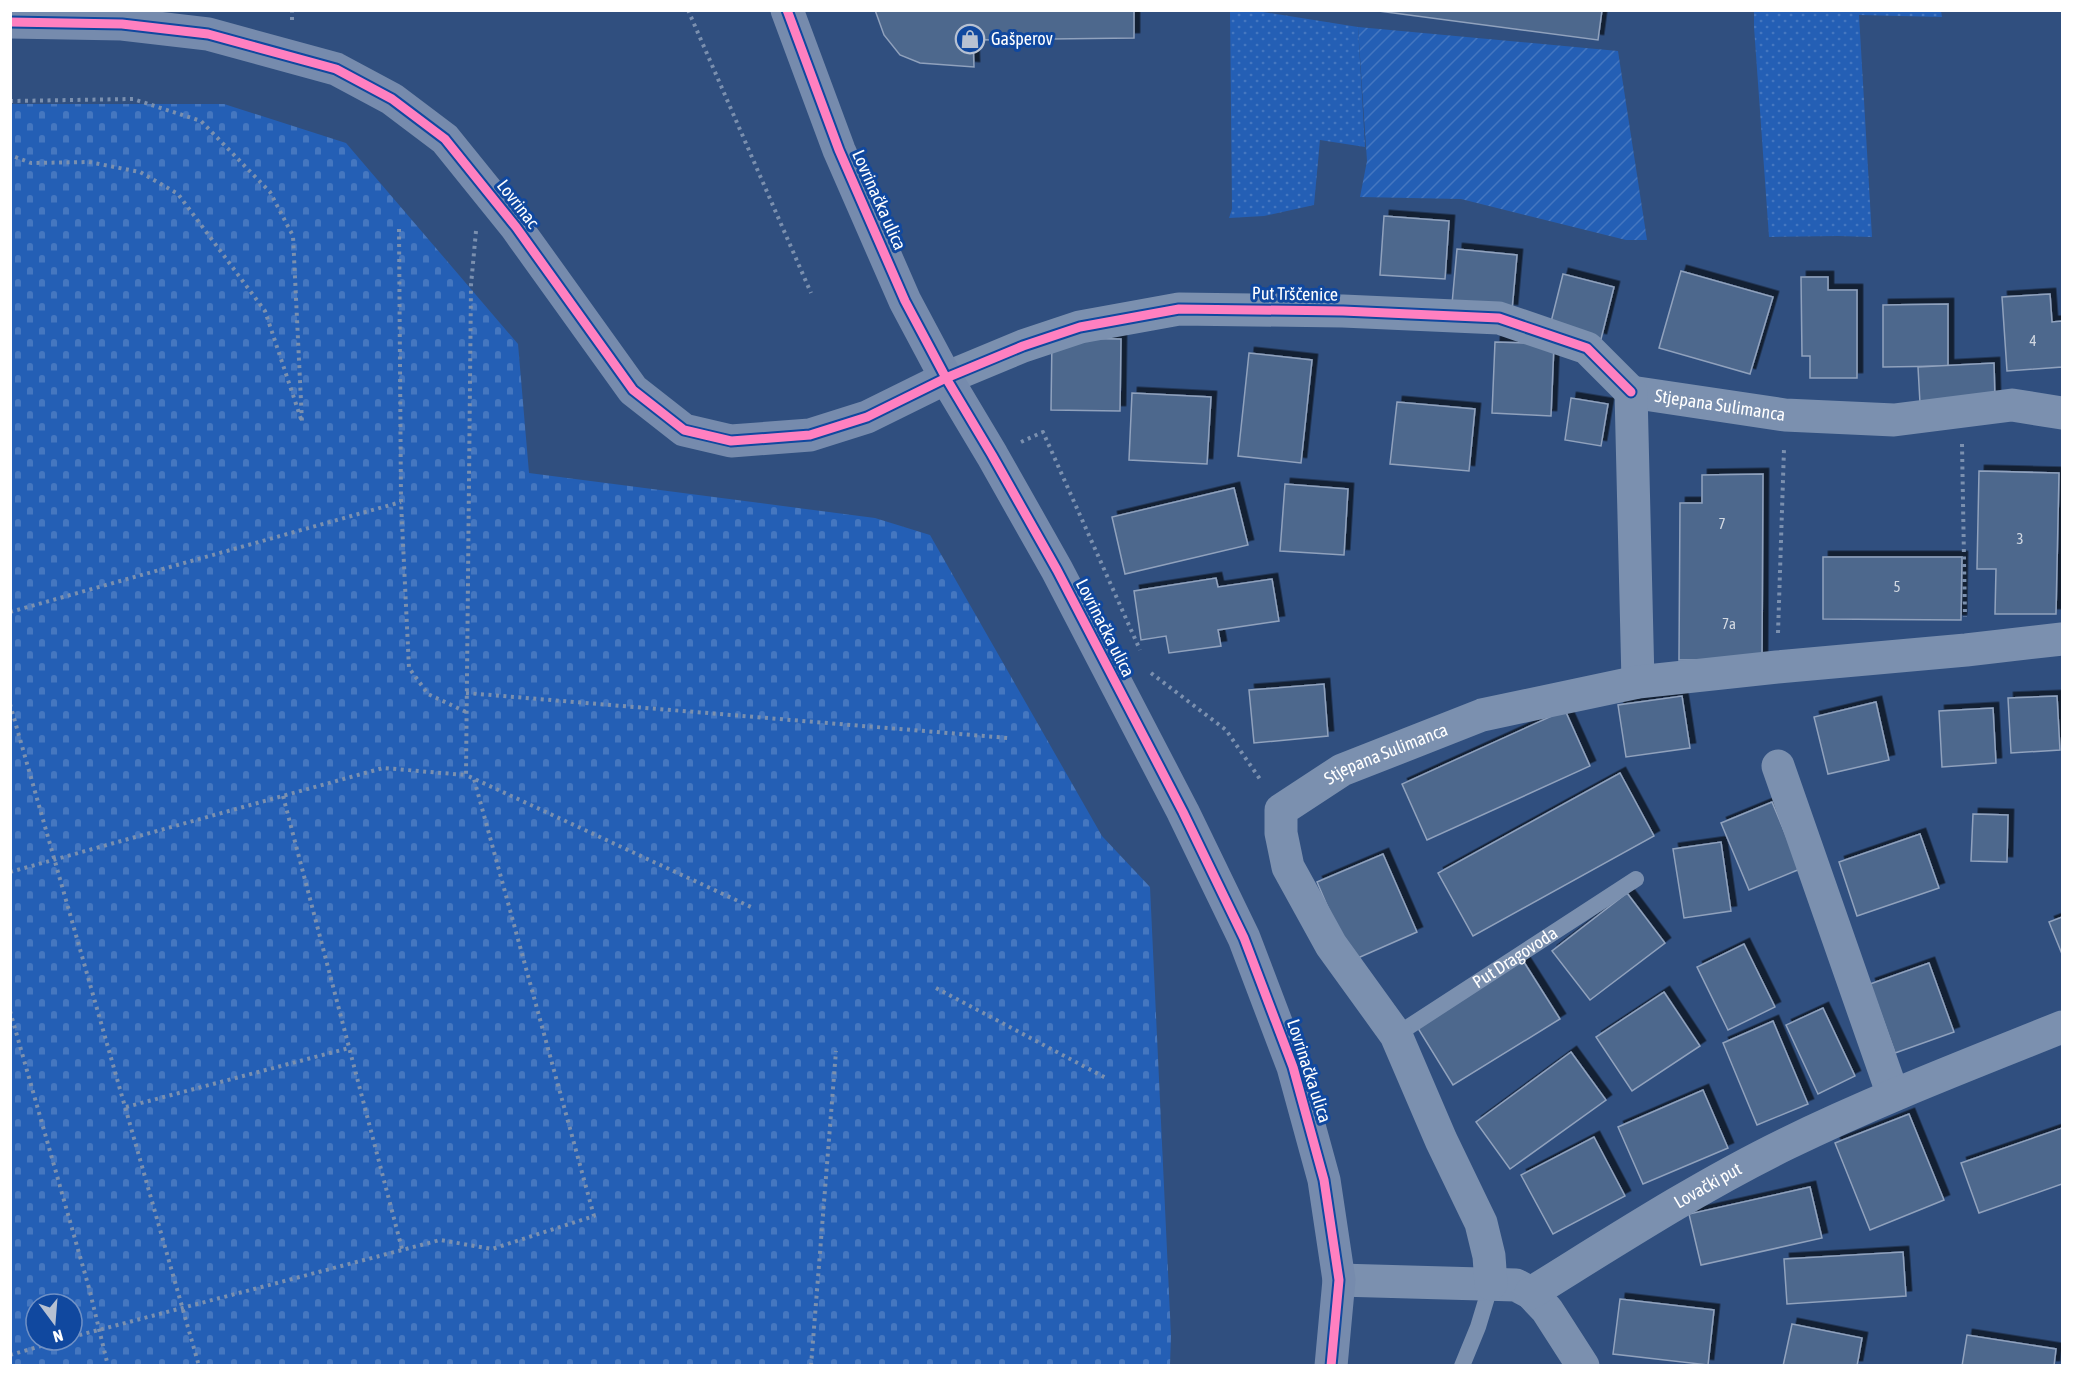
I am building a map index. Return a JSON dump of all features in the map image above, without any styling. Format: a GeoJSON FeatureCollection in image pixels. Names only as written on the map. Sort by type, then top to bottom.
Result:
{"type":"FeatureCollection","features":[{"type":"Feature","properties":{"kind":"street","name":"Lovrinačka ulica"},"geometry":{"type":"LineString","coordinates":[[787,10],[839,150],[905,301],[946,378],[1057,570],[1182,812],[1244,938],[1293,1067],[1324,1180],[1340,1280],[1330,1365]]}},
{"type":"Feature","properties":{"kind":"street","name":"Lovrinac"},"geometry":{"type":"LineString","coordinates":[[10,22],[122,24],[208,34],[336,69],[392,99],[445,139],[516,227],[633,390],[684,430],[731,441],[810,435],[867,417],[946,378]]}},
{"type":"Feature","properties":{"kind":"street","name":"Put Trščenice"},"geometry":{"type":"LineString","coordinates":[[946,378],[1023,346],[1080,327],[1179,309],[1343,311],[1499,318],[1587,348],[1631,392]]}},
{"type":"Feature","properties":{"kind":"street","name":"Stjepana Sulimanca"},"geometry":{"type":"LineString","coordinates":[[1638,682],[1631,392],[1785,415],[1894,420],[2012,405],[2062,413]]}},
{"type":"Feature","properties":{"kind":"street","name":"Stjepana Sulimanca"},"geometry":{"type":"LineString","coordinates":[[1281,810],[1342,770],[1482,715],[1638,682],[2062,639]]}},
{"type":"Feature","properties":{"kind":"street"},"geometry":{"type":"LineString","coordinates":[[1778,766],[1893,1095]]}},
{"type":"Feature","properties":{"kind":"street"},"geometry":{"type":"LineString","coordinates":[[1281,810],[1281,833],[1288,867],[1331,945],[1396,1035],[1481,1222],[1489,1256],[1491,1284]]}},
{"type":"Feature","properties":{"kind":"street","name":"Lovački put"},"geometry":{"type":"LineString","coordinates":[[1531,1293],[1688,1197],[1785,1144],[1893,1095],[2062,1027]]}},
{"type":"Feature","properties":{"kind":"street"},"geometry":{"type":"LineString","coordinates":[[1340,1280],[1516,1285],[1531,1293],[1547,1310],[1583,1365]]}},
{"type":"Feature","properties":{"kind":"lane","name":"Put Dragovoda"},"geometry":{"type":"LineString","coordinates":[[1396,1035],[1635,879]]}},
{"type":"Feature","properties":{"kind":"lane"},"geometry":{"type":"LineString","coordinates":[[1462,1365],[1478,1327],[1491,1284]]}},
{"type":"Feature","properties":{"kind":"path"},"geometry":{"type":"LineString","coordinates":[[292,10],[292,20]]}},
{"type":"Feature","properties":{"kind":"path"},"geometry":{"type":"LineString","coordinates":[[688,10],[811,293]]}},
{"type":"Feature","properties":{"kind":"path"},"geometry":{"type":"LineString","coordinates":[[10,101],[132,99],[201,121],[270,192],[294,236],[302,422],[265,311],[178,194],[140,172],[89,162],[31,163],[10,155]]}},
{"type":"Feature","properties":{"kind":"path"},"geometry":{"type":"LineString","coordinates":[[399,229],[401,502],[409,668],[428,694],[466,712]]}},
{"type":"Feature","properties":{"kind":"path"},"geometry":{"type":"LineString","coordinates":[[466,775],[471,285],[476,231]]}},
{"type":"Feature","properties":{"kind":"path"},"geometry":{"type":"LineString","coordinates":[[1961,411],[1966,650]]}},
{"type":"Feature","properties":{"kind":"path"},"geometry":{"type":"LineString","coordinates":[[1777,667],[1785,415]]}},
{"type":"Feature","properties":{"kind":"path"},"geometry":{"type":"LineString","coordinates":[[1014,445],[1043,432],[1140,651]]}},
{"type":"Feature","properties":{"kind":"path"},"geometry":{"type":"LineString","coordinates":[[10,612],[401,502]]}},
{"type":"Feature","properties":{"kind":"path"},"geometry":{"type":"LineString","coordinates":[[1150,673],[1226,730],[1281,810]]}},
{"type":"Feature","properties":{"kind":"path"},"geometry":{"type":"LineString","coordinates":[[466,693],[1008,738]]}},
{"type":"Feature","properties":{"kind":"path"},"geometry":{"type":"LineString","coordinates":[[10,704],[199,1365]]}},
{"type":"Feature","properties":{"kind":"path"},"geometry":{"type":"LineString","coordinates":[[10,872],[383,768],[466,775],[751,907]]}},
{"type":"Feature","properties":{"kind":"path"},"geometry":{"type":"LineString","coordinates":[[84,1334],[440,1240],[492,1250],[594,1216],[532,998],[474,779]]}},
{"type":"Feature","properties":{"kind":"path"},"geometry":{"type":"LineString","coordinates":[[283,796],[402,1249]]}},
{"type":"Feature","properties":{"kind":"path"},"geometry":{"type":"LineString","coordinates":[[936,988],[1106,1078]]}},
{"type":"Feature","properties":{"kind":"path"},"geometry":{"type":"LineString","coordinates":[[10,1011],[89,1288],[108,1365]]}},
{"type":"Feature","properties":{"kind":"path"},"geometry":{"type":"LineString","coordinates":[[126,1107],[349,1048]]}},
{"type":"Feature","properties":{"kind":"path"},"geometry":{"type":"LineString","coordinates":[[812,1365],[836,1051]]}},
{"type":"Feature","properties":{"kind":"green space"},"geometry":{"type":"Polygon","coordinates":[[[1230,11],[1257,11],[1358,27],[1365,147],[1320,140],[1314,205],[1264,216],[1229,218],[1232,209],[1230,11]]]}},
{"type":"Feature","properties":{"kind":"green space"},"geometry":{"type":"Polygon","coordinates":[[[1754,11],[1941,11],[1942,17],[1859,15],[1872,237],[1769,237],[1754,11]]]}},
{"type":"Feature","properties":{"kind":"green space"},"geometry":{"type":"Polygon","coordinates":[[[1358,27],[1618,51],[1647,240],[1626,240],[1461,199],[1360,197],[1367,161],[1358,27]]]}},
{"type":"Feature","properties":{"kind":"green space"},"geometry":{"type":"Polygon","coordinates":[[[10,104],[224,104],[346,143],[518,344],[529,473],[875,518],[930,535],[1102,836],[1150,887],[1171,1336],[1170,1365],[11,1365],[10,104]]]}},
{"type":"Feature","properties":{"kind":"building","name":"Gašperov"},"geometry":{"type":"Polygon","coordinates":[[[875,10],[1134,10],[1134,38],[973,40],[974,67],[920,63],[900,55],[884,35],[875,10]]]}},
{"type":"Feature","properties":{"kind":"building"},"geometry":{"type":"Polygon","coordinates":[[[1371,10],[1602,10],[1598,40],[1371,10]]]}},
{"type":"Feature","properties":{"kind":"building"},"geometry":{"type":"Polygon","coordinates":[[[1384,216],[1449,221],[1445,279],[1380,275],[1384,216]]]}},
{"type":"Feature","properties":{"kind":"building"},"geometry":{"type":"Polygon","coordinates":[[[1457,249],[1517,255],[1512,310],[1452,304],[1457,249]]]}},
{"type":"Feature","properties":{"kind":"building"},"geometry":{"type":"Polygon","coordinates":[[[1681,271],[1773,297],[1750,374],[1659,348],[1681,271]]]}},
{"type":"Feature","properties":{"kind":"building"},"geometry":{"type":"Polygon","coordinates":[[[1563,274],[1614,287],[1601,339],[1550,326],[1563,274]]]}},
{"type":"Feature","properties":{"kind":"building"},"geometry":{"type":"Polygon","coordinates":[[[1801,277],[1828,277],[1828,290],[1857,290],[1857,378],[1810,378],[1810,356],[1802,356],[1801,277]]]}},
{"type":"Feature","properties":{"kind":"building"},"geometry":{"type":"Polygon","coordinates":[[[2050,294],[2052,322],[2062,321],[2062,367],[2007,371],[2002,297],[2050,294]]]}},
{"type":"Feature","properties":{"kind":"building"},"geometry":{"type":"Polygon","coordinates":[[[1948,304],[1948,366],[1883,367],[1883,305],[1948,304]]]}},
{"type":"Feature","properties":{"kind":"building"},"geometry":{"type":"Polygon","coordinates":[[[1052,338],[1121,339],[1120,411],[1051,410],[1052,338]]]}},
{"type":"Feature","properties":{"kind":"building"},"geometry":{"type":"Polygon","coordinates":[[[1495,342],[1554,344],[1551,416],[1492,413],[1495,342]]]}},
{"type":"Feature","properties":{"kind":"building"},"geometry":{"type":"Polygon","coordinates":[[[1249,353],[1312,360],[1301,463],[1238,456],[1249,353]]]}},
{"type":"Feature","properties":{"kind":"building"},"geometry":{"type":"Polygon","coordinates":[[[1994,363],[1995,399],[1920,403],[1918,367],[1994,363]]]}},
{"type":"Feature","properties":{"kind":"building"},"geometry":{"type":"Polygon","coordinates":[[[1132,393],[1211,397],[1207,464],[1129,460],[1132,393]]]}},
{"type":"Feature","properties":{"kind":"building"},"geometry":{"type":"Polygon","coordinates":[[[1571,398],[1608,404],[1601,446],[1565,440],[1571,398]]]}},
{"type":"Feature","properties":{"kind":"building"},"geometry":{"type":"Polygon","coordinates":[[[1397,402],[1475,409],[1469,471],[1390,464],[1397,402]]]}},
{"type":"Feature","properties":{"kind":"building"},"geometry":{"type":"Polygon","coordinates":[[[1979,471],[2059,473],[2056,614],[1995,614],[1996,569],[1977,569],[1979,471]]]}},
{"type":"Feature","properties":{"kind":"building"},"geometry":{"type":"Polygon","coordinates":[[[1763,474],[1762,660],[1679,660],[1680,503],[1702,503],[1702,475],[1763,474]]]}},
{"type":"Feature","properties":{"kind":"building"},"geometry":{"type":"Polygon","coordinates":[[[1285,484],[1348,489],[1344,555],[1280,551],[1285,484]]]}},
{"type":"Feature","properties":{"kind":"building"},"geometry":{"type":"Polygon","coordinates":[[[1234,488],[1248,545],[1125,574],[1112,517],[1234,488]]]}},
{"type":"Feature","properties":{"kind":"building"},"geometry":{"type":"Polygon","coordinates":[[[1823,557],[1962,557],[1961,620],[1823,619],[1823,557]]]}},
{"type":"Feature","properties":{"kind":"building"},"geometry":{"type":"Polygon","coordinates":[[[1216,578],[1218,587],[1272,579],[1279,621],[1218,630],[1221,646],[1169,653],[1166,636],[1141,640],[1134,591],[1216,578]]]}},
{"type":"Feature","properties":{"kind":"building"},"geometry":{"type":"Polygon","coordinates":[[[1324,684],[1328,736],[1254,743],[1249,690],[1324,684]]]}},
{"type":"Feature","properties":{"kind":"building"},"geometry":{"type":"Polygon","coordinates":[[[1682,696],[1690,748],[1626,757],[1618,705],[1682,696]]]}},
{"type":"Feature","properties":{"kind":"building"},"geometry":{"type":"Polygon","coordinates":[[[2057,696],[2060,750],[2011,753],[2008,698],[2057,696]]]}},
{"type":"Feature","properties":{"kind":"building"},"geometry":{"type":"Polygon","coordinates":[[[1876,702],[1889,760],[1828,774],[1814,717],[1876,702]]]}},
{"type":"Feature","properties":{"kind":"building"},"geometry":{"type":"Polygon","coordinates":[[[1993,708],[1996,763],[1942,767],[1939,711],[1993,708]]]}},
{"type":"Feature","properties":{"kind":"building"},"geometry":{"type":"Polygon","coordinates":[[[1565,710],[1590,766],[1427,840],[1402,784],[1565,710]]]}},
{"type":"Feature","properties":{"kind":"building"},"geometry":{"type":"Polygon","coordinates":[[[1620,773],[1654,836],[1473,936],[1438,873],[1620,773]]]}},
{"type":"Feature","properties":{"kind":"building"},"geometry":{"type":"Polygon","coordinates":[[[1772,802],[1800,869],[1749,890],[1721,823],[1772,802]]]}},
{"type":"Feature","properties":{"kind":"building"},"geometry":{"type":"Polygon","coordinates":[[[1973,814],[2008,815],[2007,862],[1971,861],[1973,814]]]}},
{"type":"Feature","properties":{"kind":"building"},"geometry":{"type":"Polygon","coordinates":[[[1920,834],[1939,888],[1857,916],[1839,862],[1920,834]]]}},
{"type":"Feature","properties":{"kind":"building"},"geometry":{"type":"Polygon","coordinates":[[[1721,842],[1731,911],[1684,918],[1673,849],[1721,842]]]}},
{"type":"Feature","properties":{"kind":"building"},"geometry":{"type":"Polygon","coordinates":[[[1383,854],[1417,932],[1351,961],[1317,882],[1383,854]]]}},
{"type":"Feature","properties":{"kind":"building"},"geometry":{"type":"Polygon","coordinates":[[[1627,893],[1665,943],[1590,1000],[1552,951],[1627,893]]]}},
{"type":"Feature","properties":{"kind":"building"},"geometry":{"type":"Polygon","coordinates":[[[2062,917],[2062,954],[2049,922],[2062,917]]]}},
{"type":"Feature","properties":{"kind":"building"},"geometry":{"type":"Polygon","coordinates":[[[1744,944],[1775,1007],[1728,1030],[1697,967],[1744,944]]]}},
{"type":"Feature","properties":{"kind":"building"},"geometry":{"type":"Polygon","coordinates":[[[1522,959],[1560,1019],[1453,1085],[1416,1025],[1522,959]]]}},
{"type":"Feature","properties":{"kind":"building"},"geometry":{"type":"Polygon","coordinates":[[[1929,963],[1954,1032],[1895,1053],[1870,984],[1929,963]]]}},
{"type":"Feature","properties":{"kind":"building"},"geometry":{"type":"Polygon","coordinates":[[[1664,992],[1700,1046],[1632,1091],[1596,1037],[1664,992]]]}},
{"type":"Feature","properties":{"kind":"building"},"geometry":{"type":"Polygon","coordinates":[[[1823,1008],[1855,1076],[1818,1094],[1786,1025],[1823,1008]]]}},
{"type":"Feature","properties":{"kind":"building"},"geometry":{"type":"Polygon","coordinates":[[[1773,1021],[1808,1104],[1757,1125],[1723,1043],[1773,1021]]]}},
{"type":"Feature","properties":{"kind":"building"},"geometry":{"type":"Polygon","coordinates":[[[1571,1052],[1606,1100],[1510,1169],[1476,1122],[1571,1052]]]}},
{"type":"Feature","properties":{"kind":"building"},"geometry":{"type":"Polygon","coordinates":[[[1703,1090],[1728,1148],[1643,1184],[1618,1127],[1703,1090]]]}},
{"type":"Feature","properties":{"kind":"building"},"geometry":{"type":"Polygon","coordinates":[[[1909,1114],[1944,1200],[1870,1230],[1835,1143],[1909,1114]]]}},
{"type":"Feature","properties":{"kind":"building"},"geometry":{"type":"Polygon","coordinates":[[[2062,1128],[2062,1184],[1979,1213],[1961,1163],[2062,1128]]]}},
{"type":"Feature","properties":{"kind":"building"},"geometry":{"type":"Polygon","coordinates":[[[1594,1137],[1625,1196],[1553,1234],[1521,1175],[1594,1137]]]}},
{"type":"Feature","properties":{"kind":"building"},"geometry":{"type":"Polygon","coordinates":[[[1810,1187],[1822,1238],[1701,1265],[1689,1214],[1810,1187]]]}},
{"type":"Feature","properties":{"kind":"building"},"geometry":{"type":"Polygon","coordinates":[[[1903,1252],[1906,1296],[1787,1304],[1784,1259],[1903,1252]]]}},
{"type":"Feature","properties":{"kind":"building"},"geometry":{"type":"Polygon","coordinates":[[[1620,1299],[1714,1310],[1708,1365],[1613,1354],[1620,1299]]]}},
{"type":"Feature","properties":{"kind":"building"},"geometry":{"type":"Polygon","coordinates":[[[1792,1324],[1862,1338],[1857,1366],[1783,1366],[1792,1324]]]}},
{"type":"Feature","properties":{"kind":"building"},"geometry":{"type":"Polygon","coordinates":[[[1967,1335],[2056,1349],[2054,1366],[1962,1366],[1967,1335]]]}},
{"type":"Feature","properties":{"kind":"cycle path"},"geometry":{"type":"LineString","coordinates":[[787,10],[839,150],[905,301],[946,378],[1057,570],[1183,812],[1244,938],[1293,1067],[1324,1180],[1339,1280],[1331,1366]]}},
{"type":"Feature","properties":{"kind":"cycle path"},"geometry":{"type":"LineString","coordinates":[[10,22],[122,24],[208,34],[336,69],[392,99],[445,139],[516,227],[633,390],[684,430],[731,441],[810,435],[867,417],[946,378],[1023,346],[1080,327],[1179,309],[1343,311],[1499,318],[1587,348],[1631,392]]}},
{"type":"Feature","properties":{"kind":"place","name":"Gašperov"},"geometry":{"type":"Point","coordinates":[970,39]}}]}
